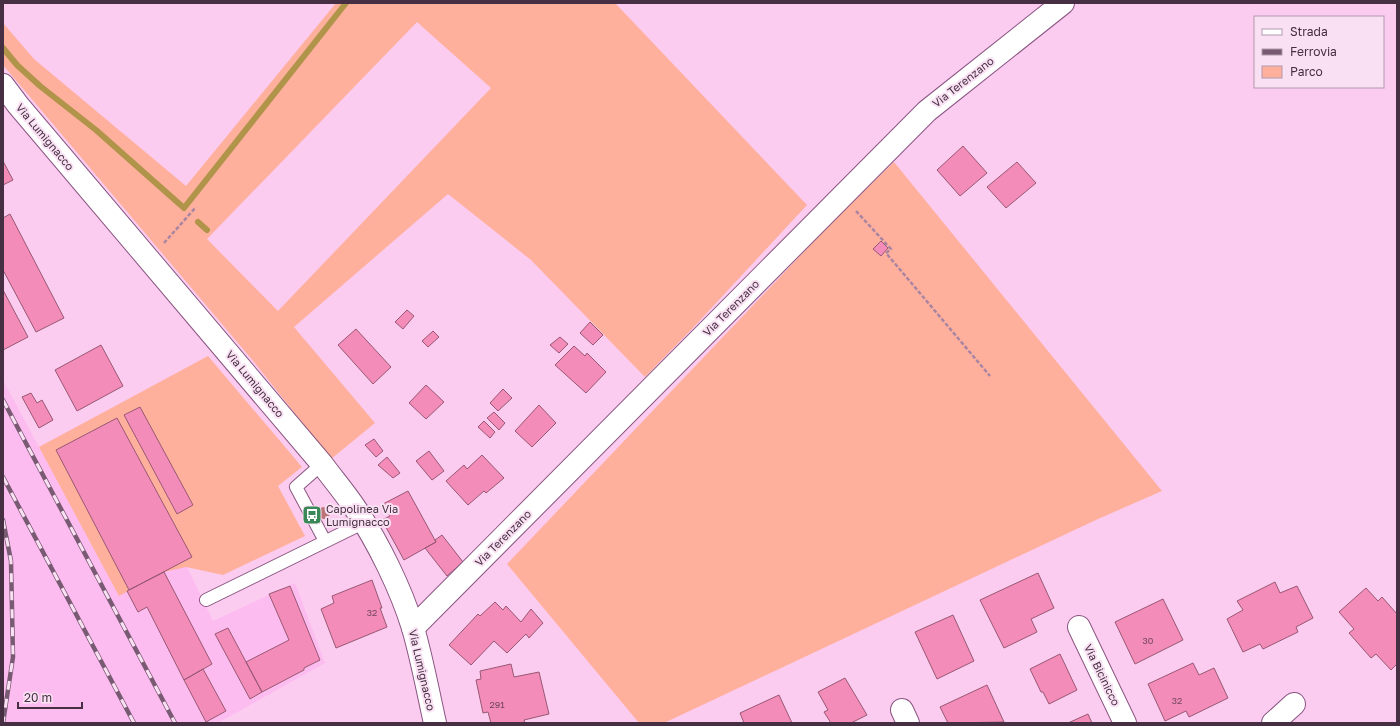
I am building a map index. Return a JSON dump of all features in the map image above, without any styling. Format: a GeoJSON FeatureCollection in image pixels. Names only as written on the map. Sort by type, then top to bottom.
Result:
{"type":"FeatureCollection","features":[{"type":"Feature","properties":{"kind":"street","name":"Via Terenzano"},"geometry":{"type":"LineString","coordinates":[[413,628],[927,111],[1063,3]]}},
{"type":"Feature","properties":{"kind":"street","name":"Via Lumignacco"},"geometry":{"type":"LineString","coordinates":[[3,85],[322,464],[365,522],[383,556],[413,628],[435,723]]}},
{"type":"Feature","properties":{"kind":"street","name":"Via Bicinicco"},"geometry":{"type":"LineString","coordinates":[[1079,627],[1125,723]]}},
{"type":"Feature","properties":{"kind":"street"},"geometry":{"type":"LineString","coordinates":[[1273,723],[1294,704]]}},
{"type":"Feature","properties":{"kind":"lane"},"geometry":{"type":"LineString","coordinates":[[322,464],[296,487],[325,541]]}},
{"type":"Feature","properties":{"kind":"lane"},"geometry":{"type":"LineString","coordinates":[[206,600],[365,522]]}},
{"type":"Feature","properties":{"kind":"path"},"geometry":{"type":"LineString","coordinates":[[843,196],[890,249],[886,253],[990,376]]}},
{"type":"Feature","properties":{"kind":"path"},"geometry":{"type":"LineString","coordinates":[[149,260],[196,207]]}},
{"type":"Feature","properties":{"kind":"shaded area"},"geometry":{"type":"Polygon","coordinates":[[[3,380],[39,447],[139,394],[223,549],[187,567],[213,621],[295,583],[325,663],[218,723],[3,723],[3,380]]]}},
{"type":"Feature","properties":{"kind":"green space"},"geometry":{"type":"Polygon","coordinates":[[[336,3],[615,3],[807,205],[691,330],[645,377],[531,260],[448,194],[294,327],[375,423],[331,459],[254,362],[3,65],[3,23],[34,59],[186,186],[336,3]],[[417,22],[207,239],[278,311],[491,88],[417,22]]]}},
{"type":"Feature","properties":{"kind":"green space"},"geometry":{"type":"Polygon","coordinates":[[[894,162],[1162,491],[1098,519],[664,723],[639,723],[507,564],[838,216],[894,162]]]}},
{"type":"Feature","properties":{"kind":"green space"},"geometry":{"type":"Polygon","coordinates":[[[208,356],[302,467],[278,486],[305,536],[223,575],[186,567],[164,572],[119,596],[39,447],[208,356]]]}},
{"type":"Feature","properties":{"kind":"building"},"geometry":{"type":"Polygon","coordinates":[[[963,146],[987,173],[960,196],[937,170],[963,146]]]}},
{"type":"Feature","properties":{"kind":"building"},"geometry":{"type":"Polygon","coordinates":[[[3,161],[13,180],[3,185],[3,161]]]}},
{"type":"Feature","properties":{"kind":"building"},"geometry":{"type":"Polygon","coordinates":[[[1017,162],[1036,183],[1006,208],[987,187],[1017,162]]]}},
{"type":"Feature","properties":{"kind":"building"},"geometry":{"type":"Polygon","coordinates":[[[10,214],[64,318],[36,332],[3,270],[3,218],[10,214]]]}},
{"type":"Feature","properties":{"kind":"building"},"geometry":{"type":"Polygon","coordinates":[[[881,241],[888,248],[881,256],[873,249],[881,241]]]}},
{"type":"Feature","properties":{"kind":"building"},"geometry":{"type":"Polygon","coordinates":[[[3,290],[28,337],[3,350],[3,290]]]}},
{"type":"Feature","properties":{"kind":"building"},"geometry":{"type":"Polygon","coordinates":[[[407,310],[414,316],[403,329],[395,322],[407,310]]]}},
{"type":"Feature","properties":{"kind":"building"},"geometry":{"type":"Polygon","coordinates":[[[590,322],[603,335],[593,345],[580,333],[590,322]]]}},
{"type":"Feature","properties":{"kind":"building"},"geometry":{"type":"Polygon","coordinates":[[[356,329],[391,367],[373,384],[338,345],[356,329]]]}},
{"type":"Feature","properties":{"kind":"building"},"geometry":{"type":"Polygon","coordinates":[[[433,331],[439,337],[428,347],[422,341],[433,331]]]}},
{"type":"Feature","properties":{"kind":"building"},"geometry":{"type":"Polygon","coordinates":[[[560,337],[568,344],[559,353],[550,345],[560,337]]]}},
{"type":"Feature","properties":{"kind":"building"},"geometry":{"type":"Polygon","coordinates":[[[101,345],[123,386],[77,411],[55,370],[101,345]]]}},
{"type":"Feature","properties":{"kind":"building"},"geometry":{"type":"Polygon","coordinates":[[[574,346],[585,356],[587,353],[606,372],[586,393],[555,365],[574,346]]]}},
{"type":"Feature","properties":{"kind":"building"},"geometry":{"type":"Polygon","coordinates":[[[426,385],[444,402],[426,419],[409,403],[426,385]]]}},
{"type":"Feature","properties":{"kind":"building"},"geometry":{"type":"Polygon","coordinates":[[[503,389],[512,398],[498,411],[490,403],[503,389]]]}},
{"type":"Feature","properties":{"kind":"building"},"geometry":{"type":"Polygon","coordinates":[[[31,393],[37,403],[42,400],[53,420],[39,428],[22,397],[31,393]]]}},
{"type":"Feature","properties":{"kind":"building"},"geometry":{"type":"Polygon","coordinates":[[[539,405],[556,423],[532,447],[515,431],[539,405]]]}},
{"type":"Feature","properties":{"kind":"building"},"geometry":{"type":"Polygon","coordinates":[[[140,407],[193,505],[177,514],[124,415],[140,407]]]}},
{"type":"Feature","properties":{"kind":"building"},"geometry":{"type":"Polygon","coordinates":[[[494,412],[505,423],[499,430],[487,418],[494,412]]]}},
{"type":"Feature","properties":{"kind":"building"},"geometry":{"type":"Polygon","coordinates":[[[117,418],[192,557],[129,590],[56,450],[117,418]]]}},
{"type":"Feature","properties":{"kind":"building"},"geometry":{"type":"Polygon","coordinates":[[[484,421],[495,432],[490,438],[478,427],[484,421]]]}},
{"type":"Feature","properties":{"kind":"building"},"geometry":{"type":"Polygon","coordinates":[[[374,439],[383,451],[376,457],[365,445],[374,439]]]}},
{"type":"Feature","properties":{"kind":"building"},"geometry":{"type":"Polygon","coordinates":[[[429,451],[444,471],[432,480],[416,461],[429,451]]]}},
{"type":"Feature","properties":{"kind":"building"},"geometry":{"type":"Polygon","coordinates":[[[482,455],[504,478],[486,493],[484,491],[468,505],[446,481],[464,465],[467,469],[482,455]]]}},
{"type":"Feature","properties":{"kind":"building"},"geometry":{"type":"Polygon","coordinates":[[[387,457],[400,473],[393,478],[378,465],[387,457]]]}},
{"type":"Feature","properties":{"kind":"building"},"geometry":{"type":"Polygon","coordinates":[[[408,491],[436,542],[404,560],[382,520],[390,516],[383,504],[408,491]]]}},
{"type":"Feature","properties":{"kind":"building"},"geometry":{"type":"Polygon","coordinates":[[[442,535],[463,562],[447,576],[425,548],[436,542],[435,540],[442,535]]]}},
{"type":"Feature","properties":{"kind":"building"},"geometry":{"type":"Polygon","coordinates":[[[164,572],[212,664],[184,680],[147,607],[138,612],[127,591],[164,572]]]}},
{"type":"Feature","properties":{"kind":"building"},"geometry":{"type":"Polygon","coordinates":[[[1038,573],[1054,608],[1031,619],[1037,632],[1004,648],[980,600],[1038,573]]]}},
{"type":"Feature","properties":{"kind":"building"},"geometry":{"type":"Polygon","coordinates":[[[372,580],[387,627],[336,648],[321,609],[334,603],[332,596],[372,580]]]}},
{"type":"Feature","properties":{"kind":"building"},"geometry":{"type":"Polygon","coordinates":[[[1275,582],[1280,593],[1297,586],[1313,618],[1296,627],[1298,632],[1263,649],[1260,644],[1243,652],[1227,619],[1243,610],[1237,601],[1275,582]]]}},
{"type":"Feature","properties":{"kind":"building"},"geometry":{"type":"Polygon","coordinates":[[[290,586],[320,660],[262,692],[246,662],[289,640],[269,594],[290,586]]]}},
{"type":"Feature","properties":{"kind":"building"},"geometry":{"type":"Polygon","coordinates":[[[1366,588],[1378,601],[1382,597],[1397,614],[1397,664],[1391,670],[1376,654],[1371,658],[1349,633],[1354,629],[1339,612],[1366,588]]]}},
{"type":"Feature","properties":{"kind":"building"},"geometry":{"type":"Polygon","coordinates":[[[1163,599],[1183,640],[1135,664],[1115,622],[1163,599]]]}},
{"type":"Feature","properties":{"kind":"building"},"geometry":{"type":"Polygon","coordinates":[[[495,602],[503,610],[506,606],[521,622],[531,609],[543,623],[529,638],[526,634],[507,653],[494,641],[471,665],[449,645],[478,614],[480,616],[495,602]]]}},
{"type":"Feature","properties":{"kind":"building"},"geometry":{"type":"Polygon","coordinates":[[[953,615],[974,661],[937,679],[915,632],[953,615]]]}},
{"type":"Feature","properties":{"kind":"building"},"geometry":{"type":"Polygon","coordinates":[[[228,628],[262,692],[250,699],[215,634],[228,628]]]}},
{"type":"Feature","properties":{"kind":"building"},"geometry":{"type":"Polygon","coordinates":[[[1060,654],[1077,690],[1049,704],[1043,692],[1041,692],[1030,669],[1060,654]]]}},
{"type":"Feature","properties":{"kind":"building"},"geometry":{"type":"Polygon","coordinates":[[[1193,663],[1199,675],[1214,668],[1228,698],[1189,717],[1186,711],[1165,721],[1148,684],[1193,663]]]}},
{"type":"Feature","properties":{"kind":"building"},"geometry":{"type":"Polygon","coordinates":[[[511,664],[514,677],[539,672],[549,714],[524,720],[525,723],[491,723],[488,712],[483,713],[476,680],[481,679],[480,671],[511,664]]]}},
{"type":"Feature","properties":{"kind":"building"},"geometry":{"type":"Polygon","coordinates":[[[203,669],[226,711],[206,722],[184,680],[203,669]]]}},
{"type":"Feature","properties":{"kind":"building"},"geometry":{"type":"Polygon","coordinates":[[[845,678],[867,715],[851,723],[831,723],[824,712],[828,710],[818,692],[845,678]]]}},
{"type":"Feature","properties":{"kind":"building"},"geometry":{"type":"Polygon","coordinates":[[[987,685],[1004,722],[948,723],[940,707],[987,685]]]}},
{"type":"Feature","properties":{"kind":"building"},"geometry":{"type":"Polygon","coordinates":[[[779,695],[792,723],[744,723],[740,713],[779,695]]]}},
{"type":"Feature","properties":{"kind":"building"},"geometry":{"type":"Polygon","coordinates":[[[1088,714],[1092,723],[1068,723],[1088,714]]]}},
{"type":"Feature","properties":{"kind":"waterway"},"geometry":{"type":"LineString","coordinates":[[3,48],[17,65],[40,86],[96,130],[184,208],[346,3]]}},
{"type":"Feature","properties":{"kind":"waterway"},"geometry":{"type":"LineString","coordinates":[[198,222],[207,230]]}},
{"type":"Feature","properties":{"kind":"railway"},"geometry":{"type":"LineString","coordinates":[[3,400],[175,723]]}},
{"type":"Feature","properties":{"kind":"railway"},"geometry":{"type":"LineString","coordinates":[[3,477],[134,723]]}},
{"type":"Feature","properties":{"kind":"railway"},"geometry":{"type":"LineString","coordinates":[[3,520],[11,561],[13,657],[3,723]]}},
{"type":"Feature","properties":{"kind":"place","name":"Capolinea Via Lumignacco"},"geometry":{"type":"Point","coordinates":[312,515]}}]}
